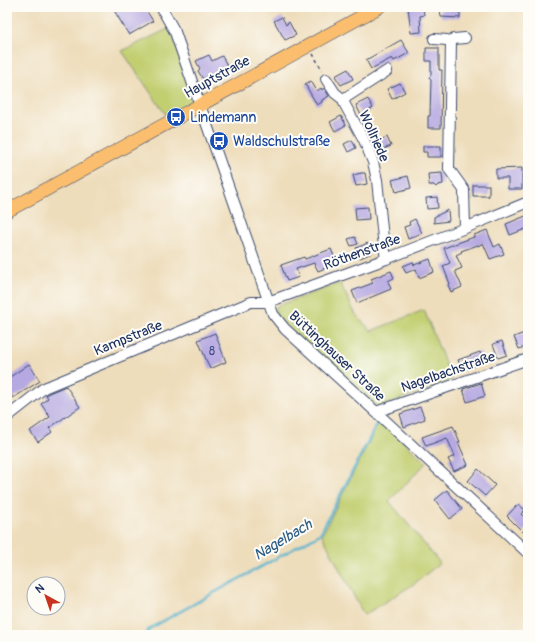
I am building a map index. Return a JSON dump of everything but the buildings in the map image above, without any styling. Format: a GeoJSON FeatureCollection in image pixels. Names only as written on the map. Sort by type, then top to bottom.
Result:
{"type":"FeatureCollection","features":[{"type":"Feature","properties":{"kind":"main road","name":"Hauptstraße"},"geometry":{"type":"LineString","coordinates":[[7,211],[379,7]]}},
{"type":"Feature","properties":{"kind":"street"},"geometry":{"type":"LineString","coordinates":[[161,7],[175,32],[200,105]]}},
{"type":"Feature","properties":{"kind":"street"},"geometry":{"type":"LineString","coordinates":[[434,40],[451,41],[454,39],[465,38]]}},
{"type":"Feature","properties":{"kind":"street"},"geometry":{"type":"LineString","coordinates":[[451,41],[449,169],[464,190],[465,228]]}},
{"type":"Feature","properties":{"kind":"street","name":"Wollriede"},"geometry":{"type":"LineString","coordinates":[[386,259],[377,180],[373,162],[364,140],[344,103],[344,100],[387,71]]}},
{"type":"Feature","properties":{"kind":"street"},"geometry":{"type":"LineString","coordinates":[[326,79],[335,93],[344,100]]}},
{"type":"Feature","properties":{"kind":"street","name":"Büttinghauser Straße"},"geometry":{"type":"LineString","coordinates":[[200,105],[273,314],[285,328],[528,553]]}},
{"type":"Feature","properties":{"kind":"street","name":"Röthenstraße"},"geometry":{"type":"LineString","coordinates":[[268,302],[386,259],[528,202]]}},
{"type":"Feature","properties":{"kind":"street","name":"Kampstraße"},"geometry":{"type":"LineString","coordinates":[[7,417],[44,388],[251,302],[268,302]]}},
{"type":"Feature","properties":{"kind":"street","name":"Nagelbachstraße"},"geometry":{"type":"LineString","coordinates":[[376,412],[528,359]]}},
{"type":"Feature","properties":{"kind":"path"},"geometry":{"type":"LineString","coordinates":[[309,46],[326,79]]}},
{"type":"Feature","properties":{"kind":"green space"},"geometry":{"type":"Polygon","coordinates":[[[170,28],[195,99],[166,115],[122,51],[170,28]]]}},
{"type":"Feature","properties":{"kind":"green space"},"geometry":{"type":"Polygon","coordinates":[[[340,283],[356,315],[371,331],[424,310],[452,380],[377,408],[279,319],[274,309],[277,306],[340,283]]]}},
{"type":"Feature","properties":{"kind":"green space"},"geometry":{"type":"Polygon","coordinates":[[[380,420],[426,463],[389,501],[440,563],[414,584],[364,615],[322,535],[380,420]]]}},
{"type":"Feature","properties":{"kind":"waterway","name":"Nagelbach"},"geometry":{"type":"LineString","coordinates":[[146,635],[149,629],[320,534],[379,420],[378,419]]}},
{"type":"Feature","properties":{"kind":"place","name":"Lindemann"},"geometry":{"type":"Point","coordinates":[176,117]}},
{"type":"Feature","properties":{"kind":"place","name":"Waldschulstraße"},"geometry":{"type":"Point","coordinates":[219,141]}}]}
